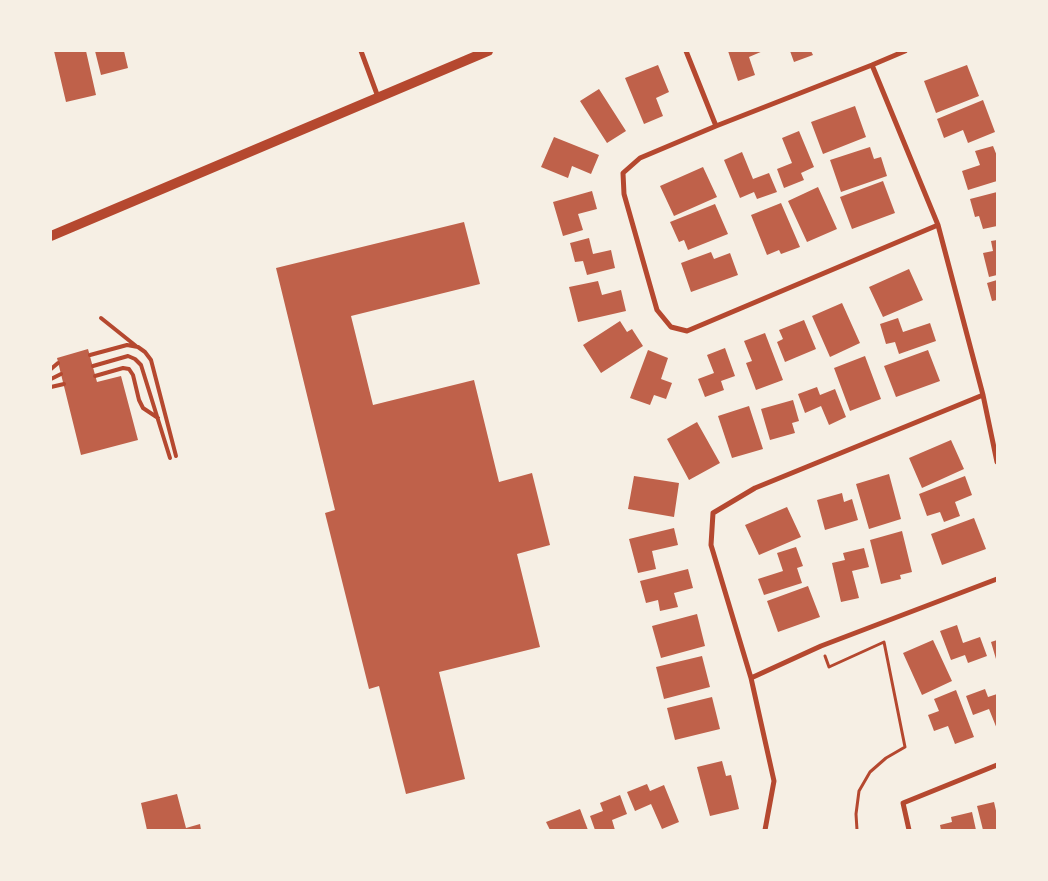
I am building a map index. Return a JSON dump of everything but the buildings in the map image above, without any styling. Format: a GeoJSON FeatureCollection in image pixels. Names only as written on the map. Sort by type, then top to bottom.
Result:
{"type":"FeatureCollection","features":[{"type":"Feature","properties":{"kind":"main road"},"geometry":{"type":"LineString","coordinates":[[51,236],[488,51]]}},
{"type":"Feature","properties":{"kind":"street"},"geometry":{"type":"LineString","coordinates":[[361,51],[378,98]]}},
{"type":"Feature","properties":{"kind":"street"},"geometry":{"type":"LineString","coordinates":[[686,51],[716,126]]}},
{"type":"Feature","properties":{"kind":"street"},"geometry":{"type":"LineString","coordinates":[[905,51],[872,66],[716,126],[640,158],[622,174],[624,194],[657,310],[671,327],[687,331],[938,225]]}},
{"type":"Feature","properties":{"kind":"street"},"geometry":{"type":"LineString","coordinates":[[872,66],[938,225],[983,395],[997,462]]}},
{"type":"Feature","properties":{"kind":"street"},"geometry":{"type":"LineString","coordinates":[[765,830],[774,781],[751,678],[711,545],[713,512],[755,488],[983,395]]}},
{"type":"Feature","properties":{"kind":"street"},"geometry":{"type":"LineString","coordinates":[[751,678],[821,646],[997,579]]}},
{"type":"Feature","properties":{"kind":"street"},"geometry":{"type":"LineString","coordinates":[[909,830],[903,803],[997,765]]}},
{"type":"Feature","properties":{"kind":"lane"},"geometry":{"type":"LineString","coordinates":[[101,318],[145,352],[151,360],[176,456]]}},
{"type":"Feature","properties":{"kind":"lane"},"geometry":{"type":"LineString","coordinates":[[90,355],[127,345],[138,347]]}},
{"type":"Feature","properties":{"kind":"lane"},"geometry":{"type":"LineString","coordinates":[[93,366],[128,356],[135,359],[141,365],[170,458]]}},
{"type":"Feature","properties":{"kind":"lane"},"geometry":{"type":"LineString","coordinates":[[51,369],[58,363]]}},
{"type":"Feature","properties":{"kind":"lane"},"geometry":{"type":"LineString","coordinates":[[95,376],[123,368],[129,369],[133,375],[139,400],[143,408],[158,418]]}},
{"type":"Feature","properties":{"kind":"lane"},"geometry":{"type":"LineString","coordinates":[[51,379],[61,374]]}},
{"type":"Feature","properties":{"kind":"lane"},"geometry":{"type":"LineString","coordinates":[[51,387],[64,384]]}},
{"type":"Feature","properties":{"kind":"path"},"geometry":{"type":"LineString","coordinates":[[821,646],[829,667],[884,642],[905,747],[886,758],[870,772],[859,791],[856,814],[857,830]]}}]}
